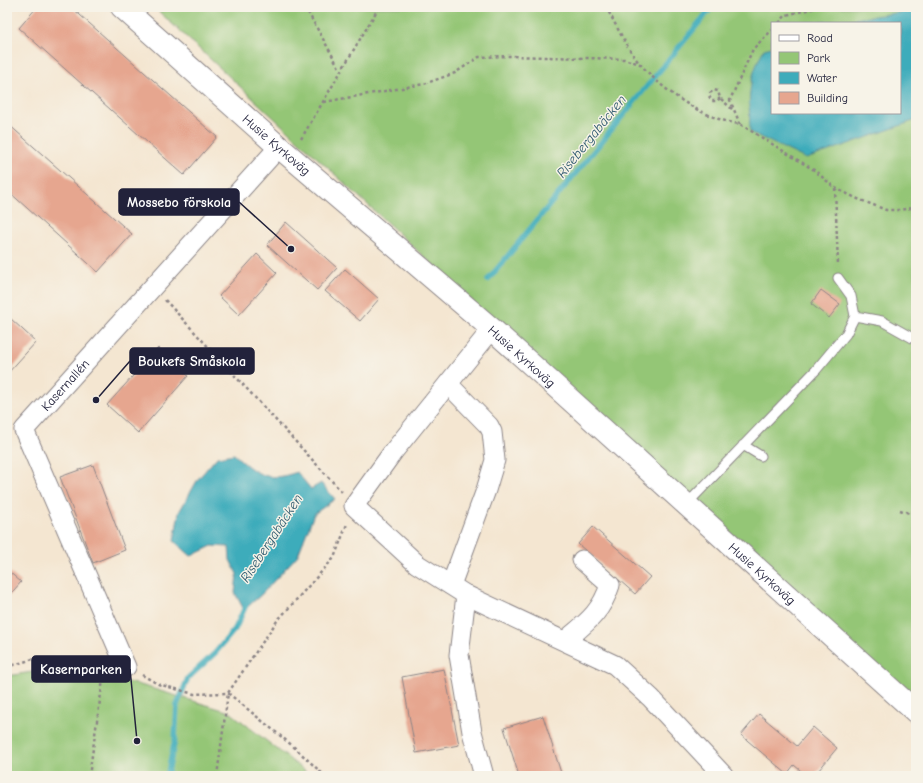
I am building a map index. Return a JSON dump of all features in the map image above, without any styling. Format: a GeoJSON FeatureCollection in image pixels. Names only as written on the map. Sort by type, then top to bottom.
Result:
{"type":"FeatureCollection","features":[{"type":"Feature","properties":{"kind":"street","name":"Husie Kyrkoväg"},"geometry":{"type":"LineString","coordinates":[[122,7],[284,152],[492,329],[685,506],[916,712]]}},
{"type":"Feature","properties":{"kind":"street","name":"Kasernallén"},"geometry":{"type":"LineString","coordinates":[[126,667],[24,430],[152,287],[284,152]]}},
{"type":"Feature","properties":{"kind":"street"},"geometry":{"type":"LineString","coordinates":[[492,329],[392,452],[354,506],[417,564],[458,590],[615,665],[650,698],[724,776]]}},
{"type":"Feature","properties":{"kind":"street"},"geometry":{"type":"LineString","coordinates":[[448,384],[489,426],[492,432],[495,460],[458,590],[459,655],[472,732],[484,776]]}},
{"type":"Feature","properties":{"kind":"street"},"geometry":{"type":"LineString","coordinates":[[565,641],[596,614],[610,585],[582,560]]}},
{"type":"Feature","properties":{"kind":"lane"},"geometry":{"type":"LineString","coordinates":[[685,506],[816,370],[846,334],[855,316],[850,296],[838,278]]}},
{"type":"Feature","properties":{"kind":"lane"},"geometry":{"type":"LineString","coordinates":[[855,316],[882,321],[916,340]]}},
{"type":"Feature","properties":{"kind":"lane"},"geometry":{"type":"LineString","coordinates":[[744,445],[761,456]]}},
{"type":"Feature","properties":{"kind":"path"},"geometry":{"type":"LineString","coordinates":[[305,7],[341,71]]}},
{"type":"Feature","properties":{"kind":"path"},"geometry":{"type":"LineString","coordinates":[[284,152],[324,102],[379,7]]}},
{"type":"Feature","properties":{"kind":"path"},"geometry":{"type":"LineString","coordinates":[[606,7],[640,64],[664,87],[687,104],[732,123],[740,124],[814,170],[835,188],[886,210],[900,210],[916,207]]}},
{"type":"Feature","properties":{"kind":"path"},"geometry":{"type":"LineString","coordinates":[[779,22],[786,15],[820,7]]}},
{"type":"Feature","properties":{"kind":"path"},"geometry":{"type":"LineString","coordinates":[[740,124],[730,100],[753,49],[771,31]]}},
{"type":"Feature","properties":{"kind":"path"},"geometry":{"type":"LineString","coordinates":[[324,102],[424,84],[455,73],[479,57],[509,56],[624,59],[640,64]]}},
{"type":"Feature","properties":{"kind":"path"},"geometry":{"type":"LineString","coordinates":[[709,87],[713,91],[718,92],[720,98],[735,112]]}},
{"type":"Feature","properties":{"kind":"path"},"geometry":{"type":"LineString","coordinates":[[713,91],[709,95],[710,100],[715,102],[720,98]]}},
{"type":"Feature","properties":{"kind":"path"},"geometry":{"type":"LineString","coordinates":[[835,188],[838,278]]}},
{"type":"Feature","properties":{"kind":"path"},"geometry":{"type":"LineString","coordinates":[[152,287],[354,506],[334,558],[277,621],[228,693],[217,776]]}},
{"type":"Feature","properties":{"kind":"path"},"geometry":{"type":"LineString","coordinates":[[900,510],[909,513],[916,512]]}},
{"type":"Feature","properties":{"kind":"path"},"geometry":{"type":"LineString","coordinates":[[7,667],[33,659],[126,667]]}},
{"type":"Feature","properties":{"kind":"path"},"geometry":{"type":"LineString","coordinates":[[89,776],[105,664]]}},
{"type":"Feature","properties":{"kind":"path"},"geometry":{"type":"LineString","coordinates":[[158,684],[194,694],[228,693],[294,746],[325,776]]}},
{"type":"Feature","properties":{"kind":"green space"},"geometry":{"type":"Polygon","coordinates":[[[154,7],[916,7],[916,712],[154,7]]]}},
{"type":"Feature","properties":{"kind":"green space"},"geometry":{"type":"Polygon","coordinates":[[[39,671],[102,677],[137,684],[230,712],[311,776],[7,776],[7,676],[39,671]]]}},
{"type":"Feature","properties":{"kind":"water"},"geometry":{"type":"Polygon","coordinates":[[[916,10],[916,120],[806,159],[750,132],[750,89],[754,71],[764,49],[771,47],[771,114],[901,114],[901,22],[825,22],[916,10]]]}},
{"type":"Feature","properties":{"kind":"water"},"geometry":{"type":"Polygon","coordinates":[[[234,454],[249,467],[262,475],[278,477],[297,472],[311,489],[321,483],[335,499],[314,514],[298,555],[262,594],[244,610],[235,593],[237,574],[230,560],[229,547],[212,546],[191,556],[174,541],[179,512],[198,479],[217,457],[234,454]]]}},
{"type":"Feature","properties":{"kind":"building"},"geometry":{"type":"Polygon","coordinates":[[[37,7],[71,7],[217,137],[184,175],[19,28],[37,7]]]}},
{"type":"Feature","properties":{"kind":"building"},"geometry":{"type":"Polygon","coordinates":[[[7,123],[132,234],[98,272],[7,190],[7,123]]]}},
{"type":"Feature","properties":{"kind":"building"},"geometry":{"type":"Polygon","coordinates":[[[286,222],[337,268],[317,290],[267,245],[286,222]]]}},
{"type":"Feature","properties":{"kind":"building"},"geometry":{"type":"Polygon","coordinates":[[[257,254],[277,273],[239,315],[219,296],[257,254]]]}},
{"type":"Feature","properties":{"kind":"building"},"geometry":{"type":"Polygon","coordinates":[[[345,269],[379,299],[360,321],[325,291],[345,269]]]}},
{"type":"Feature","properties":{"kind":"building"},"geometry":{"type":"Polygon","coordinates":[[[821,290],[840,304],[829,318],[811,304],[821,290]]]}},
{"type":"Feature","properties":{"kind":"building"},"geometry":{"type":"Polygon","coordinates":[[[10,318],[36,342],[7,374],[7,322],[10,318]]]}},
{"type":"Feature","properties":{"kind":"building"},"geometry":{"type":"Polygon","coordinates":[[[158,348],[188,376],[138,433],[107,405],[158,348]]]}},
{"type":"Feature","properties":{"kind":"building"},"geometry":{"type":"Polygon","coordinates":[[[93,465],[125,550],[93,563],[60,477],[93,465]]]}},
{"type":"Feature","properties":{"kind":"building"},"geometry":{"type":"Polygon","coordinates":[[[593,527],[650,577],[635,594],[578,544],[593,527]]]}},
{"type":"Feature","properties":{"kind":"building"},"geometry":{"type":"Polygon","coordinates":[[[7,570],[21,582],[7,598],[7,570]]]}},
{"type":"Feature","properties":{"kind":"building"},"geometry":{"type":"Polygon","coordinates":[[[444,669],[459,745],[416,753],[402,677],[444,669]]]}},
{"type":"Feature","properties":{"kind":"building"},"geometry":{"type":"Polygon","coordinates":[[[759,714],[797,746],[813,727],[837,748],[814,776],[807,776],[794,765],[787,774],[741,735],[759,714]]]}},
{"type":"Feature","properties":{"kind":"building"},"geometry":{"type":"Polygon","coordinates":[[[543,716],[562,776],[519,776],[504,728],[543,716]]]}},
{"type":"Feature","properties":{"kind":"waterway","name":"Risebergabäcken"},"geometry":{"type":"LineString","coordinates":[[488,280],[712,7]]}},
{"type":"Feature","properties":{"kind":"waterway","name":"Risebergabäcken"},"geometry":{"type":"LineString","coordinates":[[167,776],[175,740],[177,705],[188,678],[215,653],[235,629],[246,605]]}},
{"type":"Feature","properties":{"kind":"place","name":"Mossebo förskola"},"geometry":{"type":"Point","coordinates":[291,249]}},
{"type":"Feature","properties":{"kind":"place","name":"Boukefs Småskola"},"geometry":{"type":"Point","coordinates":[96,400]}},
{"type":"Feature","properties":{"kind":"place","name":"Kasernparken"},"geometry":{"type":"Point","coordinates":[137,741]}}]}
